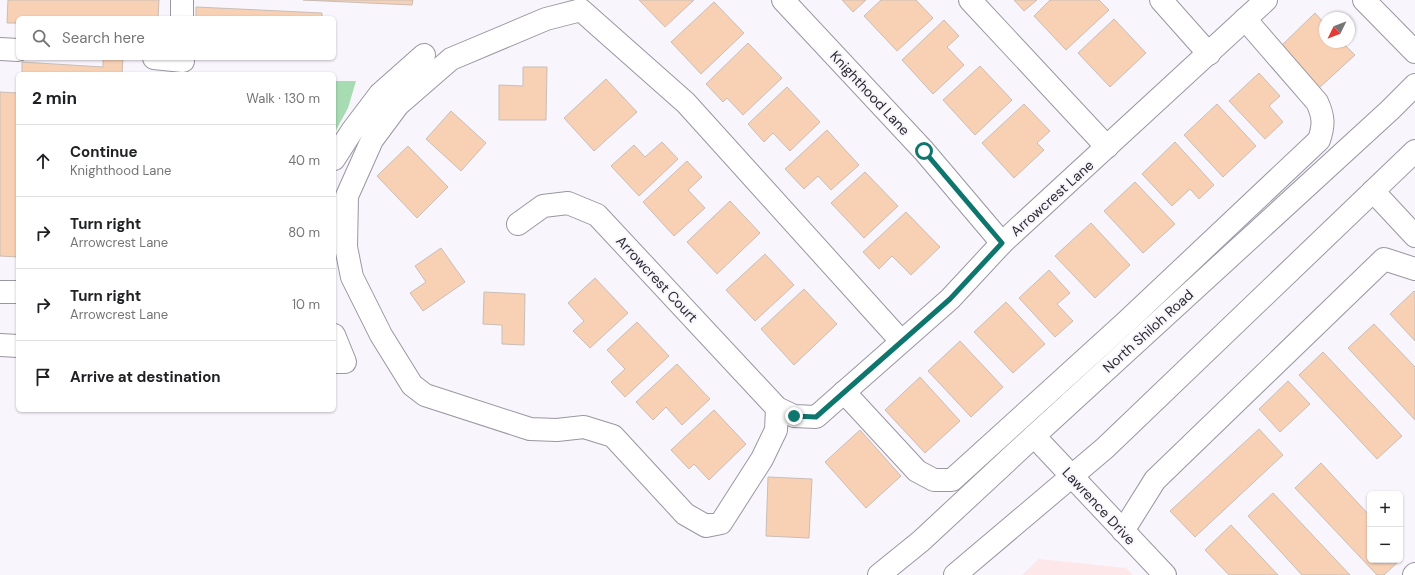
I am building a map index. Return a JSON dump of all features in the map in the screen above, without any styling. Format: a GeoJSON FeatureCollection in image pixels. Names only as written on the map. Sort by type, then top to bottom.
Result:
{"type":"FeatureCollection","features":[{"type":"Feature","properties":{"kind":"street"},"geometry":{"type":"LineString","coordinates":[[182,0],[182,16]]}},
{"type":"Feature","properties":{"kind":"street","name":"Knighthood Lane"},"geometry":{"type":"LineString","coordinates":[[783,0],[924,151],[1002,243]]}},
{"type":"Feature","properties":{"kind":"street"},"geometry":{"type":"LineString","coordinates":[[970,0],[1107,147]]}},
{"type":"Feature","properties":{"kind":"street"},"geometry":{"type":"LineString","coordinates":[[1160,0],[1209,54]]}},
{"type":"Feature","properties":{"kind":"street","name":"Arrowcrest Lane"},"geometry":{"type":"LineString","coordinates":[[777,408],[794,416],[816,417],[950,299],[1002,243],[1266,0]]}},
{"type":"Feature","properties":{"kind":"street"},"geometry":{"type":"LineString","coordinates":[[1364,0],[1415,52]]}},
{"type":"Feature","properties":{"kind":"street"},"geometry":{"type":"LineString","coordinates":[[777,408],[776,430],[762,459],[721,523],[706,526],[685,514],[613,436],[584,426],[557,430],[530,429],[426,394],[412,385],[381,335],[352,277],[346,247],[347,196],[372,140],[398,105],[451,60],[579,5],[686,103],[901,341]]}},
{"type":"Feature","properties":{"kind":"street"},"geometry":{"type":"LineString","coordinates":[[844,392],[917,471],[934,480],[952,480],[1120,329],[1319,140],[1323,128],[1322,113],[1317,102],[1245,19]]}},
{"type":"Feature","properties":{"kind":"street"},"geometry":{"type":"LineString","coordinates":[[0,49],[16,50]]}},
{"type":"Feature","properties":{"kind":"street"},"geometry":{"type":"LineString","coordinates":[[336,156],[352,131],[380,94],[424,55]]}},
{"type":"Feature","properties":{"kind":"street"},"geometry":{"type":"LineString","coordinates":[[163,60],[182,64]]}},
{"type":"Feature","properties":{"kind":"street","name":"North Shiloh Road"},"geometry":{"type":"LineString","coordinates":[[879,575],[921,541],[1378,121],[1415,85]]}},
{"type":"Feature","properties":{"kind":"street"},"geometry":{"type":"LineString","coordinates":[[956,575],[1105,448],[1415,151]]}},
{"type":"Feature","properties":{"kind":"street"},"geometry":{"type":"LineString","coordinates":[[1373,191],[1415,236]]}},
{"type":"Feature","properties":{"kind":"street","name":"Arrowcrest Court"},"geometry":{"type":"LineString","coordinates":[[518,224],[543,206],[568,203],[597,215],[777,408]]}},
{"type":"Feature","properties":{"kind":"street"},"geometry":{"type":"LineString","coordinates":[[1123,531],[1155,480],[1384,259],[1415,269]]}},
{"type":"Feature","properties":{"kind":"street"},"geometry":{"type":"LineString","coordinates":[[0,292],[16,292]]}},
{"type":"Feature","properties":{"kind":"street"},"geometry":{"type":"LineString","coordinates":[[336,340],[345,362],[336,362]]}},
{"type":"Feature","properties":{"kind":"street"},"geometry":{"type":"LineString","coordinates":[[0,345],[16,346]]}},
{"type":"Feature","properties":{"kind":"street","name":"Lawrence Drive"},"geometry":{"type":"LineString","coordinates":[[1034,436],[1163,574]]}},
{"type":"Feature","properties":{"kind":"shaded area"},"geometry":{"type":"Polygon","coordinates":[[[1039,559],[1126,568],[1133,575],[1022,575],[1039,559]]]}},
{"type":"Feature","properties":{"kind":"green space"},"geometry":{"type":"Polygon","coordinates":[[[336,81],[356,81],[348,108],[336,130],[336,81]]]}},
{"type":"Feature","properties":{"kind":"building"},"geometry":{"type":"Polygon","coordinates":[[[8,0],[159,0],[158,16],[16,16],[16,23],[7,23],[8,0]]]}},
{"type":"Feature","properties":{"kind":"building"},"geometry":{"type":"Polygon","coordinates":[[[303,0],[413,0],[412,5],[303,0]]]}},
{"type":"Feature","properties":{"kind":"building"},"geometry":{"type":"Polygon","coordinates":[[[639,0],[694,0],[665,27],[639,0]]]}},
{"type":"Feature","properties":{"kind":"building"},"geometry":{"type":"Polygon","coordinates":[[[842,0],[866,0],[853,12],[842,0]]]}},
{"type":"Feature","properties":{"kind":"building"},"geometry":{"type":"Polygon","coordinates":[[[881,0],[916,0],[933,18],[897,51],[864,16],[881,0]]]}},
{"type":"Feature","properties":{"kind":"building"},"geometry":{"type":"Polygon","coordinates":[[[1014,0],[1037,0],[1024,11],[1014,0]]]}},
{"type":"Feature","properties":{"kind":"building"},"geometry":{"type":"Polygon","coordinates":[[[1050,0],[1099,0],[1109,10],[1066,50],[1034,16],[1050,0]]]}},
{"type":"Feature","properties":{"kind":"building"},"geometry":{"type":"Polygon","coordinates":[[[714,2],[744,33],[701,74],[671,42],[714,2]]]}},
{"type":"Feature","properties":{"kind":"building"},"geometry":{"type":"Polygon","coordinates":[[[196,7],[322,13],[322,16],[196,16],[196,7]]]}},
{"type":"Feature","properties":{"kind":"building"},"geometry":{"type":"Polygon","coordinates":[[[1315,13],[1319,17],[1319,48],[1348,48],[1355,55],[1319,88],[1280,47],[1315,13]]]}},
{"type":"Feature","properties":{"kind":"building"},"geometry":{"type":"Polygon","coordinates":[[[1114,19],[1146,53],[1110,87],[1078,53],[1114,19]]]}},
{"type":"Feature","properties":{"kind":"building"},"geometry":{"type":"Polygon","coordinates":[[[944,20],[959,36],[947,47],[964,65],[933,94],[902,60],[944,20]]]}},
{"type":"Feature","properties":{"kind":"building"},"geometry":{"type":"Polygon","coordinates":[[[748,43],[782,78],[743,115],[727,98],[723,102],[706,84],[748,43]]]}},
{"type":"Feature","properties":{"kind":"building"},"geometry":{"type":"Polygon","coordinates":[[[103,60],[123,60],[122,72],[22,72],[22,62],[103,67],[103,60]]]}},
{"type":"Feature","properties":{"kind":"building"},"geometry":{"type":"Polygon","coordinates":[[[980,66],[1012,100],[975,135],[943,100],[980,66]]]}},
{"type":"Feature","properties":{"kind":"building"},"geometry":{"type":"Polygon","coordinates":[[[523,67],[547,67],[546,120],[499,120],[499,85],[523,86],[523,67]]]}},
{"type":"Feature","properties":{"kind":"building"},"geometry":{"type":"Polygon","coordinates":[[[1259,73],[1280,96],[1269,106],[1283,122],[1265,139],[1229,101],[1259,73]]]}},
{"type":"Feature","properties":{"kind":"building"},"geometry":{"type":"Polygon","coordinates":[[[606,79],[637,112],[594,151],[564,118],[606,79]]]}},
{"type":"Feature","properties":{"kind":"building"},"geometry":{"type":"Polygon","coordinates":[[[787,87],[820,122],[790,151],[773,133],[764,142],[748,124],[787,87]]]}},
{"type":"Feature","properties":{"kind":"building"},"geometry":{"type":"Polygon","coordinates":[[[0,92],[16,93],[16,257],[0,256],[0,92]]]}},
{"type":"Feature","properties":{"kind":"building"},"geometry":{"type":"Polygon","coordinates":[[[1024,104],[1050,131],[1037,143],[1044,150],[1014,178],[982,143],[1024,104]]]}},
{"type":"Feature","properties":{"kind":"building"},"geometry":{"type":"Polygon","coordinates":[[[1217,104],[1256,146],[1223,177],[1184,135],[1217,104]]]}},
{"type":"Feature","properties":{"kind":"building"},"geometry":{"type":"Polygon","coordinates":[[[451,111],[486,143],[461,171],[426,139],[451,111]]]}},
{"type":"Feature","properties":{"kind":"building"},"geometry":{"type":"Polygon","coordinates":[[[827,130],[859,165],[831,190],[818,176],[804,189],[785,169],[827,130]]]}},
{"type":"Feature","properties":{"kind":"building"},"geometry":{"type":"Polygon","coordinates":[[[662,142],[678,159],[639,196],[611,166],[634,145],[645,157],[662,142]]]}},
{"type":"Feature","properties":{"kind":"building"},"geometry":{"type":"Polygon","coordinates":[[[1175,142],[1214,185],[1199,199],[1190,189],[1172,206],[1142,174],[1175,142]]]}},
{"type":"Feature","properties":{"kind":"building"},"geometry":{"type":"Polygon","coordinates":[[[408,146],[448,187],[417,218],[377,176],[408,146]]]}},
{"type":"Feature","properties":{"kind":"building"},"geometry":{"type":"Polygon","coordinates":[[[687,161],[702,177],[688,190],[705,208],[674,236],[643,202],[687,161]]]}},
{"type":"Feature","properties":{"kind":"building"},"geometry":{"type":"Polygon","coordinates":[[[865,172],[898,206],[864,238],[831,203],[865,172]]]}},
{"type":"Feature","properties":{"kind":"building"},"geometry":{"type":"Polygon","coordinates":[[[1135,182],[1175,224],[1143,253],[1104,211],[1135,182]]]}},
{"type":"Feature","properties":{"kind":"building"},"geometry":{"type":"Polygon","coordinates":[[[730,201],[760,233],[717,274],[687,242],[730,201]]]}},
{"type":"Feature","properties":{"kind":"building"},"geometry":{"type":"Polygon","coordinates":[[[906,212],[940,247],[911,275],[892,256],[879,269],[863,252],[906,212]]]}},
{"type":"Feature","properties":{"kind":"building"},"geometry":{"type":"Polygon","coordinates":[[[1091,223],[1130,265],[1095,298],[1055,256],[1091,223]]]}},
{"type":"Feature","properties":{"kind":"building"},"geometry":{"type":"Polygon","coordinates":[[[441,248],[465,282],[423,311],[410,293],[426,282],[415,266],[441,248]]]}},
{"type":"Feature","properties":{"kind":"building"},"geometry":{"type":"Polygon","coordinates":[[[765,254],[794,285],[755,321],[726,290],[765,254]]]}},
{"type":"Feature","properties":{"kind":"building"},"geometry":{"type":"Polygon","coordinates":[[[1049,270],[1070,293],[1057,304],[1073,321],[1055,337],[1019,298],[1049,270]]]}},
{"type":"Feature","properties":{"kind":"building"},"geometry":{"type":"Polygon","coordinates":[[[595,278],[628,313],[590,348],[573,331],[584,321],[568,303],[595,278]]]}},
{"type":"Feature","properties":{"kind":"building"},"geometry":{"type":"Polygon","coordinates":[[[804,289],[837,324],[794,365],[761,329],[804,289]]]}},
{"type":"Feature","properties":{"kind":"building"},"geometry":{"type":"Polygon","coordinates":[[[1414,291],[1415,292],[1415,341],[1390,314],[1414,291]]]}},
{"type":"Feature","properties":{"kind":"building"},"geometry":{"type":"Polygon","coordinates":[[[484,292],[525,294],[524,345],[502,344],[502,325],[483,324],[484,292]]]}},
{"type":"Feature","properties":{"kind":"building"},"geometry":{"type":"Polygon","coordinates":[[[1006,302],[1045,344],[1013,373],[974,332],[1006,302]]]}},
{"type":"Feature","properties":{"kind":"building"},"geometry":{"type":"Polygon","coordinates":[[[637,322],[669,356],[625,397],[611,382],[625,369],[607,350],[637,322]]]}},
{"type":"Feature","properties":{"kind":"building"},"geometry":{"type":"Polygon","coordinates":[[[1374,324],[1415,367],[1415,420],[1348,348],[1374,324]]]}},
{"type":"Feature","properties":{"kind":"building"},"geometry":{"type":"Polygon","coordinates":[[[960,341],[1003,387],[971,417],[928,371],[960,341]]]}},
{"type":"Feature","properties":{"kind":"building"},"geometry":{"type":"Polygon","coordinates":[[[1323,352],[1402,436],[1377,459],[1299,375],[1323,352]]]}},
{"type":"Feature","properties":{"kind":"building"},"geometry":{"type":"Polygon","coordinates":[[[677,364],[710,399],[682,425],[666,407],[653,420],[636,402],[677,364]]]}},
{"type":"Feature","properties":{"kind":"building"},"geometry":{"type":"Polygon","coordinates":[[[920,377],[960,421],[925,453],[885,410],[920,377]]]}},
{"type":"Feature","properties":{"kind":"building"},"geometry":{"type":"Polygon","coordinates":[[[1288,381],[1310,404],[1280,432],[1259,409],[1288,381]]]}},
{"type":"Feature","properties":{"kind":"building"},"geometry":{"type":"Polygon","coordinates":[[[714,410],[746,444],[709,480],[694,464],[689,469],[671,450],[714,410]]]}},
{"type":"Feature","properties":{"kind":"building"},"geometry":{"type":"Polygon","coordinates":[[[1259,429],[1283,455],[1195,537],[1170,511],[1259,429]]]}},
{"type":"Feature","properties":{"kind":"building"},"geometry":{"type":"Polygon","coordinates":[[[860,430],[901,476],[866,508],[825,462],[860,430]]]}},
{"type":"Feature","properties":{"kind":"building"},"geometry":{"type":"Polygon","coordinates":[[[1321,463],[1367,513],[1367,563],[1397,563],[1384,575],[1377,575],[1295,488],[1321,463]]]}},
{"type":"Feature","properties":{"kind":"building"},"geometry":{"type":"Polygon","coordinates":[[[768,477],[812,479],[809,538],[766,536],[768,477]]]}},
{"type":"Feature","properties":{"kind":"building"},"geometry":{"type":"Polygon","coordinates":[[[1273,493],[1350,575],[1302,575],[1248,516],[1273,493]]]}},
{"type":"Feature","properties":{"kind":"building"},"geometry":{"type":"Polygon","coordinates":[[[1231,525],[1278,575],[1229,575],[1205,550],[1231,525]]]}},
{"type":"Feature","properties":{"kind":"route"},"geometry":{"type":"LineString","coordinates":[[794,416],[816,417],[950,299],[1002,243],[924,151]]}}]}
